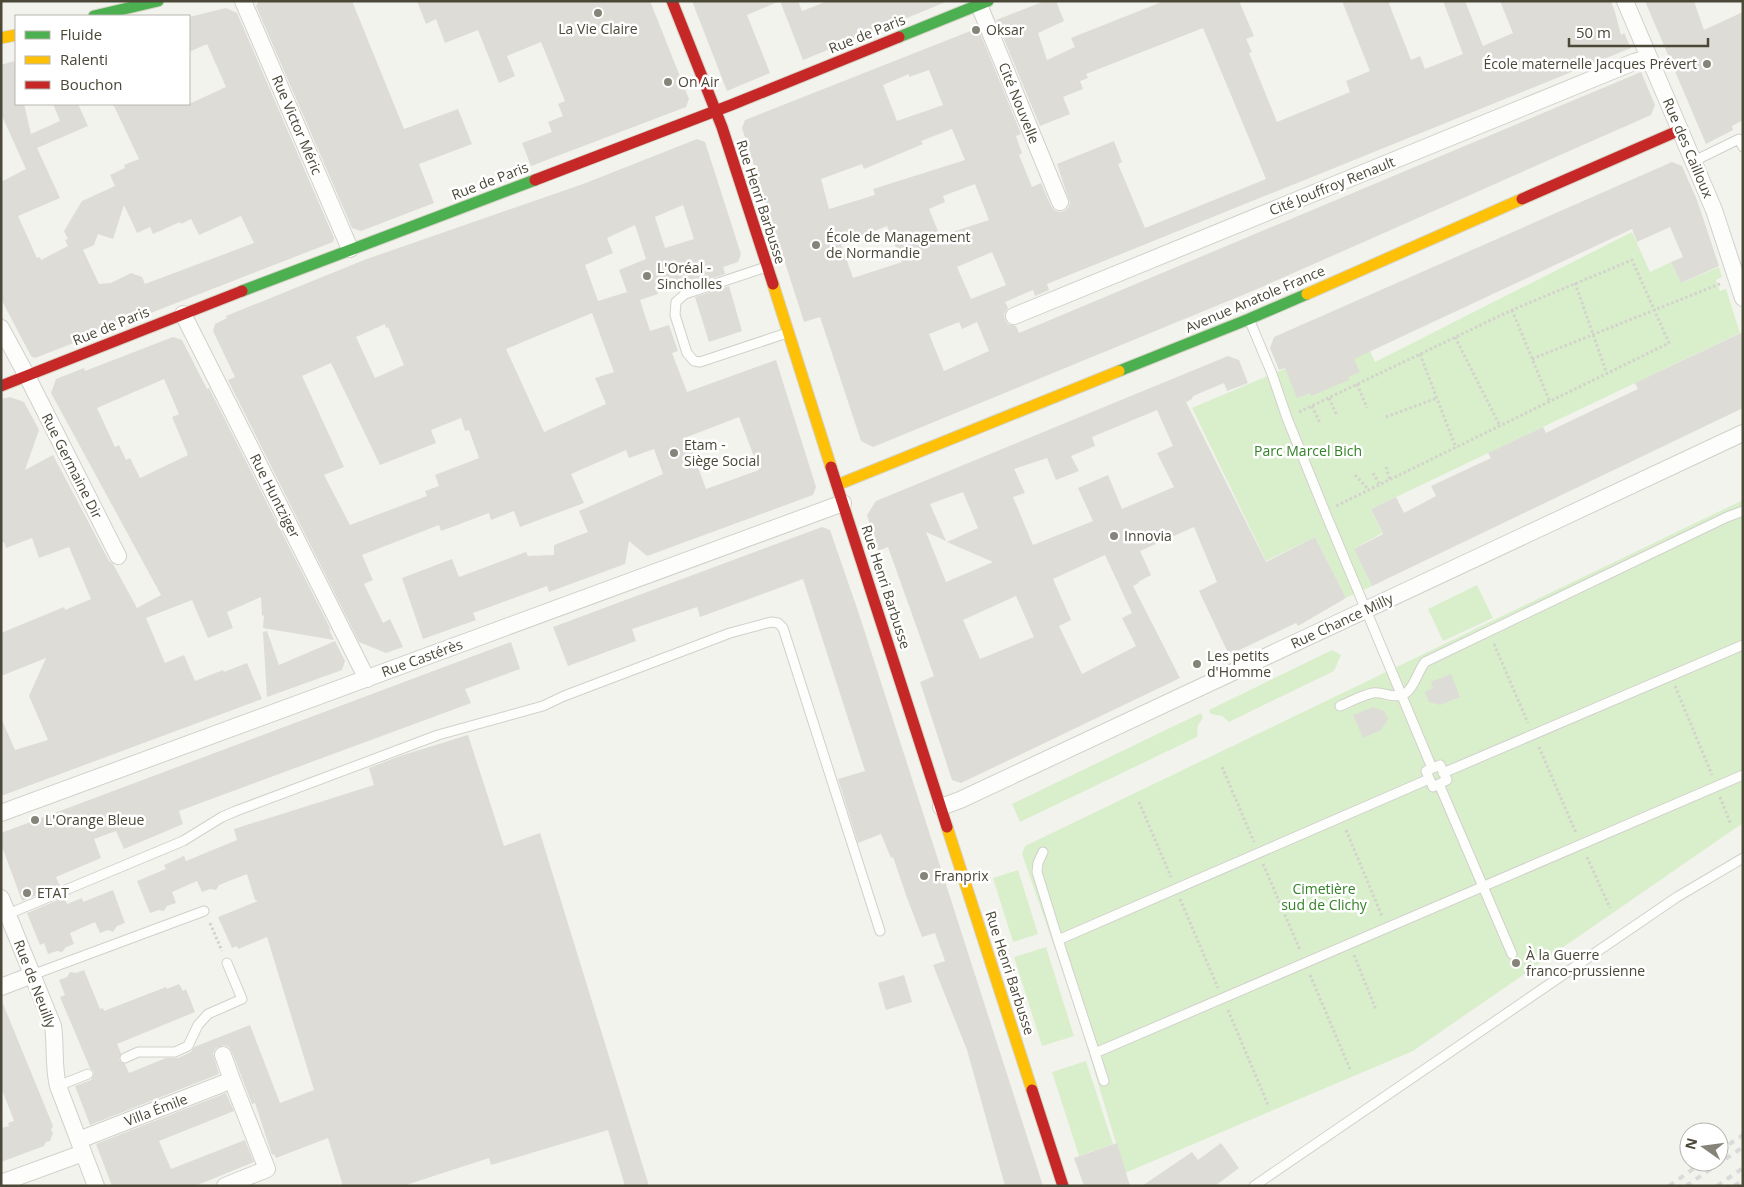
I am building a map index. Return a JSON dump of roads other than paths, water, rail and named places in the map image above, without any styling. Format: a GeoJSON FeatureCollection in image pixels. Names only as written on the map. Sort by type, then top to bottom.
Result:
{"type":"FeatureCollection","features":[{"type":"Feature","properties":{"kind":"street"},"geometry":{"type":"LineString","coordinates":[[98,15],[158,1]]}},
{"type":"Feature","properties":{"kind":"street","name":"Rue Victor Méric"},"geometry":{"type":"LineString","coordinates":[[243,1],[350,249]]}},
{"type":"Feature","properties":{"kind":"street","name":"Rue Henri Barbusse"},"geometry":{"type":"LineString","coordinates":[[672,1],[722,128],[1063,1186]]}},
{"type":"Feature","properties":{"kind":"street","name":"Rue des Cailloux"},"geometry":{"type":"LineString","coordinates":[[1625,1],[1714,210],[1743,298]]}},
{"type":"Feature","properties":{"kind":"street","name":"Rue de Paris"},"geometry":{"type":"LineString","coordinates":[[1,386],[350,249],[714,111],[984,3]]}},
{"type":"Feature","properties":{"kind":"street","name":"Cité Nouvelle"},"geometry":{"type":"LineString","coordinates":[[984,3],[1060,202]]}},
{"type":"Feature","properties":{"kind":"street"},"geometry":{"type":"LineString","coordinates":[[1,38],[15,35]]}},
{"type":"Feature","properties":{"kind":"street","name":"Cité Jouffroy Renault"},"geometry":{"type":"LineString","coordinates":[[1014,316],[1634,62],[1649,58]]}},
{"type":"Feature","properties":{"kind":"street","name":"Avenue Anatole France"},"geometry":{"type":"LineString","coordinates":[[838,485],[1249,319],[1680,130]]}},
{"type":"Feature","properties":{"kind":"street","name":"Rue Huntziger"},"geometry":{"type":"LineString","coordinates":[[183,314],[367,679]]}},
{"type":"Feature","properties":{"kind":"street","name":"Rue Germaine Dir"},"geometry":{"type":"LineString","coordinates":[[1,328],[118,556]]}},
{"type":"Feature","properties":{"kind":"street","name":"Rue Chance Milly"},"geometry":{"type":"LineString","coordinates":[[941,807],[960,800],[1743,433]]}},
{"type":"Feature","properties":{"kind":"street","name":"Rue Castérès"},"geometry":{"type":"LineString","coordinates":[[1,813],[843,503]]}},
{"type":"Feature","properties":{"kind":"street","name":"Rue de Neuilly"},"geometry":{"type":"LineString","coordinates":[[1,898],[53,1026],[55,1039],[54,1072],[96,1186]]}},
{"type":"Feature","properties":{"kind":"street"},"geometry":{"type":"LineString","coordinates":[[1,987],[32,974]]}},
{"type":"Feature","properties":{"kind":"street"},"geometry":{"type":"LineString","coordinates":[[223,1056],[267,1169],[225,1186]]}},
{"type":"Feature","properties":{"kind":"street","name":"Villa Émile"},"geometry":{"type":"LineString","coordinates":[[1,1183],[232,1080]]}},
{"type":"Feature","properties":{"kind":"lane"},"geometry":{"type":"LineString","coordinates":[[1694,161],[1741,141]]}},
{"type":"Feature","properties":{"kind":"lane"},"geometry":{"type":"LineString","coordinates":[[766,266],[685,294],[680,298],[676,302],[675,315],[682,338],[687,353],[694,360],[700,362],[788,333]]}},
{"type":"Feature","properties":{"kind":"lane"},"geometry":{"type":"LineString","coordinates":[[1249,319],[1325,512],[1432,768]]}},
{"type":"Feature","properties":{"kind":"lane"},"geometry":{"type":"LineString","coordinates":[[1340,706],[1373,693],[1392,696],[1402,695],[1408,692],[1425,662],[1743,511]]}},
{"type":"Feature","properties":{"kind":"lane"},"geometry":{"type":"LineString","coordinates":[[8,914],[183,841],[222,817],[245,808],[438,735],[543,706],[564,696],[730,633],[771,622],[778,623],[784,628],[880,931]]}},
{"type":"Feature","properties":{"kind":"lane"},"geometry":{"type":"LineString","coordinates":[[1443,773],[1743,645]]}},
{"type":"Feature","properties":{"kind":"lane"},"geometry":{"type":"LineString","coordinates":[[1440,765],[1447,780],[1433,787],[1426,771],[1432,768],[1440,765]]}},
{"type":"Feature","properties":{"kind":"lane"},"geometry":{"type":"LineString","coordinates":[[1095,1054],[1743,775]]}},
{"type":"Feature","properties":{"kind":"lane"},"geometry":{"type":"LineString","coordinates":[[1058,940],[1429,779]]}},
{"type":"Feature","properties":{"kind":"lane"},"geometry":{"type":"LineString","coordinates":[[1439,784],[1512,954]]}},
{"type":"Feature","properties":{"kind":"lane"},"geometry":{"type":"LineString","coordinates":[[1043,852],[1038,863],[1037,872],[1104,1081]]}},
{"type":"Feature","properties":{"kind":"lane"},"geometry":{"type":"LineString","coordinates":[[1254,1186],[1677,897],[1743,858]]}},
{"type":"Feature","properties":{"kind":"lane"},"geometry":{"type":"LineString","coordinates":[[32,974],[204,911]]}},
{"type":"Feature","properties":{"kind":"lane"},"geometry":{"type":"LineString","coordinates":[[125,1058],[138,1052],[174,1052],[188,1046],[198,1025],[208,1014],[242,999],[227,963]]}},
{"type":"Feature","properties":{"kind":"lane"},"geometry":{"type":"LineString","coordinates":[[58,1086],[88,1074]]}},
{"type":"Feature","properties":{"kind":"railway"},"geometry":{"type":"LineString","coordinates":[[1729,1144],[1743,1135]]}},
{"type":"Feature","properties":{"kind":"railway"},"geometry":{"type":"LineString","coordinates":[[1686,1186],[1743,1147]]}},
{"type":"Feature","properties":{"kind":"railway"},"geometry":{"type":"LineString","coordinates":[[1717,1186],[1743,1168]]}},
{"type":"Feature","properties":{"kind":"railway"},"geometry":{"type":"LineString","coordinates":[[1669,1186],[1689,1172]]}},
{"type":"Feature","properties":{"kind":"railway"},"geometry":{"type":"LineString","coordinates":[[1734,1186],[1743,1180]]}},
{"type":"Feature","properties":{"kind":"place","name":"La Vie Claire"},"geometry":{"type":"Point","coordinates":[598,13]}},
{"type":"Feature","properties":{"kind":"place","name":"Oksar"},"geometry":{"type":"Point","coordinates":[976,30]}},
{"type":"Feature","properties":{"kind":"place","name":"École maternelle Jacques Prévert"},"geometry":{"type":"Point","coordinates":[1707,64]}},
{"type":"Feature","properties":{"kind":"place","name":"On Air"},"geometry":{"type":"Point","coordinates":[668,82]}},
{"type":"Feature","properties":{"kind":"place","name":"École de Management de Normandie"},"geometry":{"type":"Point","coordinates":[816,245]}},
{"type":"Feature","properties":{"kind":"place","name":"L'Oréal - Sincholles"},"geometry":{"type":"Point","coordinates":[647,276]}},
{"type":"Feature","properties":{"kind":"place","name":"Etam - Siège Social"},"geometry":{"type":"Point","coordinates":[674,453]}},
{"type":"Feature","properties":{"kind":"place","name":"Innovia"},"geometry":{"type":"Point","coordinates":[1114,536]}},
{"type":"Feature","properties":{"kind":"place","name":"Les petits d'Homme"},"geometry":{"type":"Point","coordinates":[1197,664]}},
{"type":"Feature","properties":{"kind":"place","name":"L'Orange Bleue"},"geometry":{"type":"Point","coordinates":[35,820]}},
{"type":"Feature","properties":{"kind":"place","name":"Franprix"},"geometry":{"type":"Point","coordinates":[924,876]}},
{"type":"Feature","properties":{"kind":"place","name":"ETAT"},"geometry":{"type":"Point","coordinates":[27,893]}},
{"type":"Feature","properties":{"kind":"place","name":"À la Guerre franco-prussienne"},"geometry":{"type":"Point","coordinates":[1516,963]}},
{"type":"Feature","properties":{"kind":"park label","name":"Parc Marcel Bich"},"geometry":{"type":"Point","coordinates":[1308,451]}},
{"type":"Feature","properties":{"kind":"park label","name":"Cimetière sud de Clichy"},"geometry":{"type":"Point","coordinates":[1324,898]}}]}
